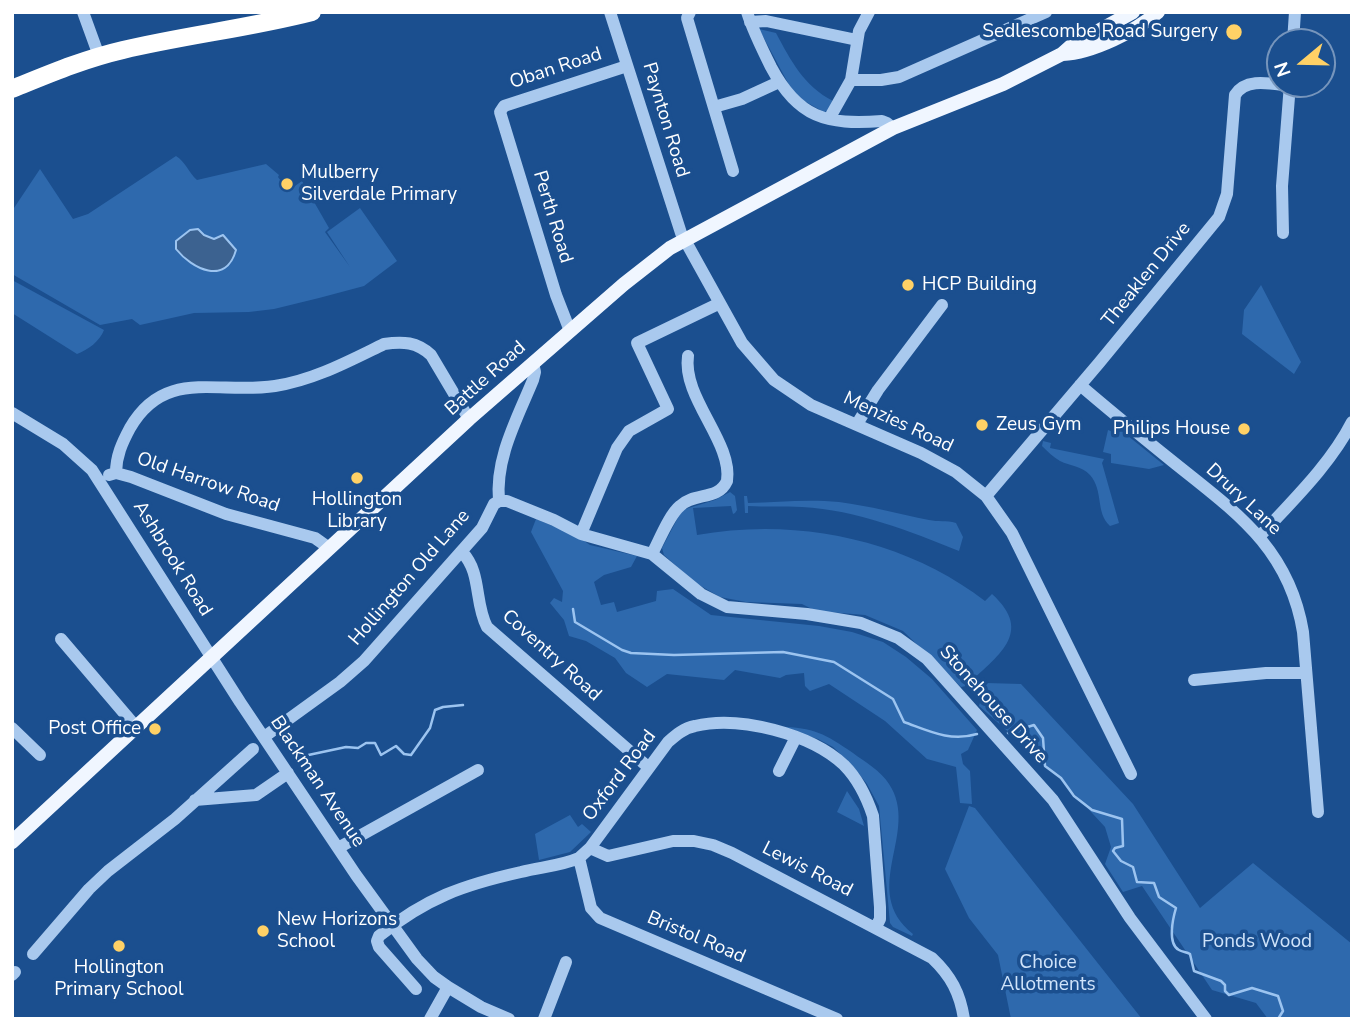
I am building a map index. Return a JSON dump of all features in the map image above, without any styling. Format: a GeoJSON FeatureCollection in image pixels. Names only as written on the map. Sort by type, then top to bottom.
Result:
{"type":"FeatureCollection","features":[{"type":"Feature","properties":{"kind":"highway"},"geometry":{"type":"LineString","coordinates":[[12,89],[66,66],[126,49],[257,26],[312,12]]}},
{"type":"Feature","properties":{"kind":"main road","name":"Battle Road"},"geometry":{"type":"LineString","coordinates":[[12,842],[469,419],[624,284],[683,240],[893,128],[1003,84],[1062,54],[1071,46],[1133,12]]}},
{"type":"Feature","properties":{"kind":"main road","name":"Battle Road"},"geometry":{"type":"LineString","coordinates":[[1062,54],[1074,54],[1096,47],[1158,12]]}},
{"type":"Feature","properties":{"kind":"street"},"geometry":{"type":"LineString","coordinates":[[83,12],[99,56]]}},
{"type":"Feature","properties":{"kind":"street","name":"Paynton Road"},"geometry":{"type":"LineString","coordinates":[[610,12],[683,240]]}},
{"type":"Feature","properties":{"kind":"street"},"geometry":{"type":"LineString","coordinates":[[690,12],[687,18],[733,171]]}},
{"type":"Feature","properties":{"kind":"street"},"geometry":{"type":"LineString","coordinates":[[829,119],[850,80],[862,22],[869,12]]}},
{"type":"Feature","properties":{"kind":"street"},"geometry":{"type":"LineString","coordinates":[[850,80],[900,77],[1045,12]]}},
{"type":"Feature","properties":{"kind":"street"},"geometry":{"type":"LineString","coordinates":[[749,17],[857,40]]}},
{"type":"Feature","properties":{"kind":"street"},"geometry":{"type":"LineString","coordinates":[[749,17],[779,82],[799,106],[829,119],[852,124],[882,121],[893,128]]}},
{"type":"Feature","properties":{"kind":"street","name":"Oban Road"},"geometry":{"type":"LineString","coordinates":[[500,112],[504,106],[628,66]]}},
{"type":"Feature","properties":{"kind":"street"},"geometry":{"type":"LineString","coordinates":[[714,107],[742,99],[779,82]]}},
{"type":"Feature","properties":{"kind":"street","name":"Theaklen Drive"},"geometry":{"type":"LineString","coordinates":[[986,496],[1219,218],[1227,194],[1237,90],[1253,83],[1266,84]]}},
{"type":"Feature","properties":{"kind":"street"},"geometry":{"type":"LineString","coordinates":[[1283,233],[1283,186],[1289,98]]}},
{"type":"Feature","properties":{"kind":"street","name":"Perth Road"},"geometry":{"type":"LineString","coordinates":[[500,112],[556,295],[570,331]]}},
{"type":"Feature","properties":{"kind":"street","name":"Menzies Road"},"geometry":{"type":"LineString","coordinates":[[683,240],[742,343],[774,380],[811,405],[921,453],[957,472],[986,496],[1012,533],[1131,774]]}},
{"type":"Feature","properties":{"kind":"street"},"geometry":{"type":"LineString","coordinates":[[581,534],[617,448],[629,431],[668,409],[637,343],[719,304]]}},
{"type":"Feature","properties":{"kind":"street"},"geometry":{"type":"LineString","coordinates":[[857,424],[878,390],[942,305]]}},
{"type":"Feature","properties":{"kind":"street"},"geometry":{"type":"LineString","coordinates":[[116,473],[118,453],[138,415],[149,402],[165,394],[183,388],[252,388],[303,380],[384,344],[397,342],[411,343],[431,355],[469,419]]}},
{"type":"Feature","properties":{"kind":"street"},"geometry":{"type":"LineString","coordinates":[[652,554],[677,508],[684,502],[715,494],[727,481],[727,467],[721,451],[687,376],[688,356]]}},
{"type":"Feature","properties":{"kind":"street","name":"Hollington Old Lane"},"geometry":{"type":"LineString","coordinates":[[264,737],[364,662],[482,528],[499,501],[498,490],[505,447],[533,380],[533,363]]}},
{"type":"Feature","properties":{"kind":"street","name":"Drury Lane"},"geometry":{"type":"LineString","coordinates":[[1080,385],[1223,502],[1260,536],[1287,580],[1299,609],[1318,812]]}},
{"type":"Feature","properties":{"kind":"street"},"geometry":{"type":"LineString","coordinates":[[12,413],[78,455],[100,481]]}},
{"type":"Feature","properties":{"kind":"street"},"geometry":{"type":"LineString","coordinates":[[1260,536],[1319,469],[1345,436],[1352,422]]}},
{"type":"Feature","properties":{"kind":"street","name":"Old Harrow Road"},"geometry":{"type":"LineString","coordinates":[[100,481],[116,473],[131,477],[226,514],[315,538],[329,548]]}},
{"type":"Feature","properties":{"kind":"street","name":"Ashbrook Road"},"geometry":{"type":"LineString","coordinates":[[100,481],[212,658]]}},
{"type":"Feature","properties":{"kind":"street","name":"Stonehouse Drive"},"geometry":{"type":"LineString","coordinates":[[499,501],[507,501],[581,534],[652,554],[691,587],[727,607],[807,614],[861,623],[898,638],[927,659],[1053,800],[1130,918],[1206,1019]]}},
{"type":"Feature","properties":{"kind":"street","name":"Coventry Road"},"geometry":{"type":"LineString","coordinates":[[461,552],[472,566],[479,608],[488,627],[648,767]]}},
{"type":"Feature","properties":{"kind":"street"},"geometry":{"type":"LineString","coordinates":[[61,639],[136,727]]}},
{"type":"Feature","properties":{"kind":"street","name":"Blackman Avenue"},"geometry":{"type":"LineString","coordinates":[[212,658],[338,848],[417,959],[448,987],[481,1007],[509,1019]]}},
{"type":"Feature","properties":{"kind":"street"},"geometry":{"type":"LineString","coordinates":[[1194,680],[1266,673],[1306,673]]}},
{"type":"Feature","properties":{"kind":"street","name":"Oxford Road"},"geometry":{"type":"LineString","coordinates":[[392,926],[431,900],[471,883],[579,858],[590,848],[668,742],[693,726],[724,723],[773,730],[796,737],[821,748],[849,771],[869,804],[875,832],[880,907],[880,919],[876,927]]}},
{"type":"Feature","properties":{"kind":"street"},"geometry":{"type":"LineString","coordinates":[[12,728],[40,755]]}},
{"type":"Feature","properties":{"kind":"street"},"geometry":{"type":"LineString","coordinates":[[779,771],[796,737]]}},
{"type":"Feature","properties":{"kind":"street"},"geometry":{"type":"LineString","coordinates":[[33,954],[108,871],[253,750]]}},
{"type":"Feature","properties":{"kind":"street"},"geometry":{"type":"LineString","coordinates":[[338,848],[478,770]]}},
{"type":"Feature","properties":{"kind":"street"},"geometry":{"type":"LineString","coordinates":[[195,800],[256,795],[288,773]]}},
{"type":"Feature","properties":{"kind":"street","name":"Lewis Road"},"geometry":{"type":"LineString","coordinates":[[590,848],[608,856],[673,841],[713,845],[921,951],[943,968],[954,984],[964,1019]]}},
{"type":"Feature","properties":{"kind":"street","name":"Bristol Road"},"geometry":{"type":"LineString","coordinates":[[579,858],[591,908],[600,918],[836,1019]]}},
{"type":"Feature","properties":{"kind":"street"},"geometry":{"type":"LineString","coordinates":[[392,926],[379,936],[379,947],[416,989]]}},
{"type":"Feature","properties":{"kind":"street"},"geometry":{"type":"LineString","coordinates":[[544,1019],[566,962]]}},
{"type":"Feature","properties":{"kind":"street"},"geometry":{"type":"LineString","coordinates":[[430,1019],[448,987]]}},
{"type":"Feature","properties":{"kind":"green space"},"geometry":{"type":"Polygon","coordinates":[[[759,29],[776,33],[806,80],[833,101],[828,111],[824,112],[795,96],[759,29]]]}},
{"type":"Feature","properties":{"kind":"green space","name":"Mulberry Silverdale Primary"},"geometry":{"type":"Polygon","coordinates":[[[176,156],[197,180],[266,164],[279,175],[288,191],[302,181],[329,228],[325,232],[350,267],[327,232],[360,208],[397,261],[364,286],[319,298],[274,309],[194,313],[140,325],[132,319],[100,325],[12,274],[12,211],[40,169],[73,219],[88,214],[176,156]]]}},
{"type":"Feature","properties":{"kind":"green space"},"geometry":{"type":"Polygon","coordinates":[[[12,280],[104,330],[100,338],[77,354],[12,313],[12,280]]]}},
{"type":"Feature","properties":{"kind":"green space"},"geometry":{"type":"Polygon","coordinates":[[[1261,285],[1301,362],[1294,374],[1242,334],[1244,310],[1261,285]]]}},
{"type":"Feature","properties":{"kind":"green space"},"geometry":{"type":"Polygon","coordinates":[[[1117,427],[1164,465],[1149,469],[1111,463],[1111,454],[1103,452],[1108,430],[1113,432],[1117,427]]]}},
{"type":"Feature","properties":{"kind":"green space"},"geometry":{"type":"Polygon","coordinates":[[[1043,441],[1051,443],[1050,448],[1104,459],[1102,463],[1119,523],[1110,526],[1105,520],[1097,488],[1090,475],[1055,458],[1042,446],[1043,441]]]}},
{"type":"Feature","properties":{"kind":"green space"},"geometry":{"type":"Polygon","coordinates":[[[730,492],[735,496],[737,510],[733,514],[731,506],[693,508],[697,535],[773,529],[848,538],[885,548],[954,580],[985,601],[992,594],[1004,608],[1010,621],[1011,632],[1007,643],[966,686],[961,687],[903,631],[865,615],[816,611],[802,604],[746,602],[720,597],[694,582],[664,555],[662,548],[682,510],[715,500],[730,492]]]}},
{"type":"Feature","properties":{"kind":"green space"},"geometry":{"type":"Polygon","coordinates":[[[744,496],[747,496],[748,503],[839,502],[952,522],[956,523],[963,537],[959,551],[902,529],[843,512],[802,507],[748,506],[748,513],[745,513],[744,496]]]}},
{"type":"Feature","properties":{"kind":"green space"},"geometry":{"type":"Polygon","coordinates":[[[536,519],[577,536],[590,545],[637,556],[631,567],[604,575],[594,582],[601,605],[614,602],[617,612],[656,601],[657,591],[673,589],[711,615],[852,632],[883,642],[906,657],[932,679],[977,730],[968,750],[961,754],[963,764],[970,771],[972,804],[960,803],[956,767],[927,759],[885,721],[829,684],[810,691],[805,686],[804,673],[780,678],[735,670],[724,680],[667,674],[647,687],[626,673],[615,658],[586,641],[569,636],[564,620],[550,603],[554,598],[562,602],[563,591],[531,532],[536,519]]]}},
{"type":"Feature","properties":{"kind":"green space","name":"Ponds Wood"},"geometry":{"type":"Polygon","coordinates":[[[986,683],[1021,684],[1133,804],[1200,908],[1253,863],[1352,944],[1352,1019],[1268,1019],[1256,1003],[1212,990],[1142,886],[1123,892],[1105,864],[1111,847],[1105,827],[1055,773],[979,706],[986,683]]]}},
{"type":"Feature","properties":{"kind":"green space"},"geometry":{"type":"Polygon","coordinates":[[[779,727],[801,728],[827,736],[872,767],[889,784],[897,802],[899,821],[890,880],[891,899],[897,917],[912,936],[890,923],[879,806],[867,784],[833,747],[818,739],[779,727]]]}},
{"type":"Feature","properties":{"kind":"green space"},"geometry":{"type":"Polygon","coordinates":[[[847,791],[859,809],[864,826],[837,812],[847,791]]]}},
{"type":"Feature","properties":{"kind":"green space","name":"Choice Allotments"},"geometry":{"type":"Polygon","coordinates":[[[969,806],[975,808],[1142,1019],[1011,1019],[998,955],[969,918],[945,869],[969,806]]]}},
{"type":"Feature","properties":{"kind":"green space"},"geometry":{"type":"Polygon","coordinates":[[[570,815],[578,827],[582,824],[591,832],[570,852],[539,860],[535,834],[570,815]]]}},
{"type":"Feature","properties":{"kind":"shaded area"},"geometry":{"type":"Polygon","coordinates":[[[198,229],[214,239],[223,235],[236,250],[225,268],[217,271],[199,268],[176,249],[176,241],[190,230],[198,229]]]}},
{"type":"Feature","properties":{"kind":"waterway"},"geometry":{"type":"LineString","coordinates":[[573,609],[575,622],[631,653],[674,655],[783,652],[834,662],[893,699],[904,722],[949,736],[977,734]]}},
{"type":"Feature","properties":{"kind":"waterway"},"geometry":{"type":"LineString","coordinates":[[299,757],[346,747],[358,748],[366,743],[375,743],[381,755],[396,746],[404,754],[411,755],[430,728],[435,710],[463,705]]}},
{"type":"Feature","properties":{"kind":"waterway"},"geometry":{"type":"LineString","coordinates":[[1008,733],[1034,725],[1043,738],[1045,766],[1061,778],[1074,796],[1092,810],[1122,819],[1123,846],[1113,851],[1121,861],[1133,867],[1137,882],[1154,883],[1159,897],[1176,908],[1173,942],[1179,950],[1190,954],[1194,971],[1221,981],[1229,995],[1252,988],[1278,996],[1283,1011],[1278,1019]]}},
{"type":"Feature","properties":{"kind":"place","name":"Sedlescombe Road Surgery"},"geometry":{"type":"Point","coordinates":[1234,32]}},
{"type":"Feature","properties":{"kind":"place","name":"Mulberry Silverdale Primary"},"geometry":{"type":"Point","coordinates":[287,184]}},
{"type":"Feature","properties":{"kind":"place","name":"HCP Building"},"geometry":{"type":"Point","coordinates":[908,285]}},
{"type":"Feature","properties":{"kind":"place","name":"Zeus Gym"},"geometry":{"type":"Point","coordinates":[982,425]}},
{"type":"Feature","properties":{"kind":"place","name":"Philips House"},"geometry":{"type":"Point","coordinates":[1244,429]}},
{"type":"Feature","properties":{"kind":"place","name":"Hollington Library"},"geometry":{"type":"Point","coordinates":[357,478]}},
{"type":"Feature","properties":{"kind":"place","name":"Post Office"},"geometry":{"type":"Point","coordinates":[155,729]}},
{"type":"Feature","properties":{"kind":"place","name":"New Horizons School"},"geometry":{"type":"Point","coordinates":[263,931]}},
{"type":"Feature","properties":{"kind":"place","name":"Hollington Primary School"},"geometry":{"type":"Point","coordinates":[119,946]}}]}
